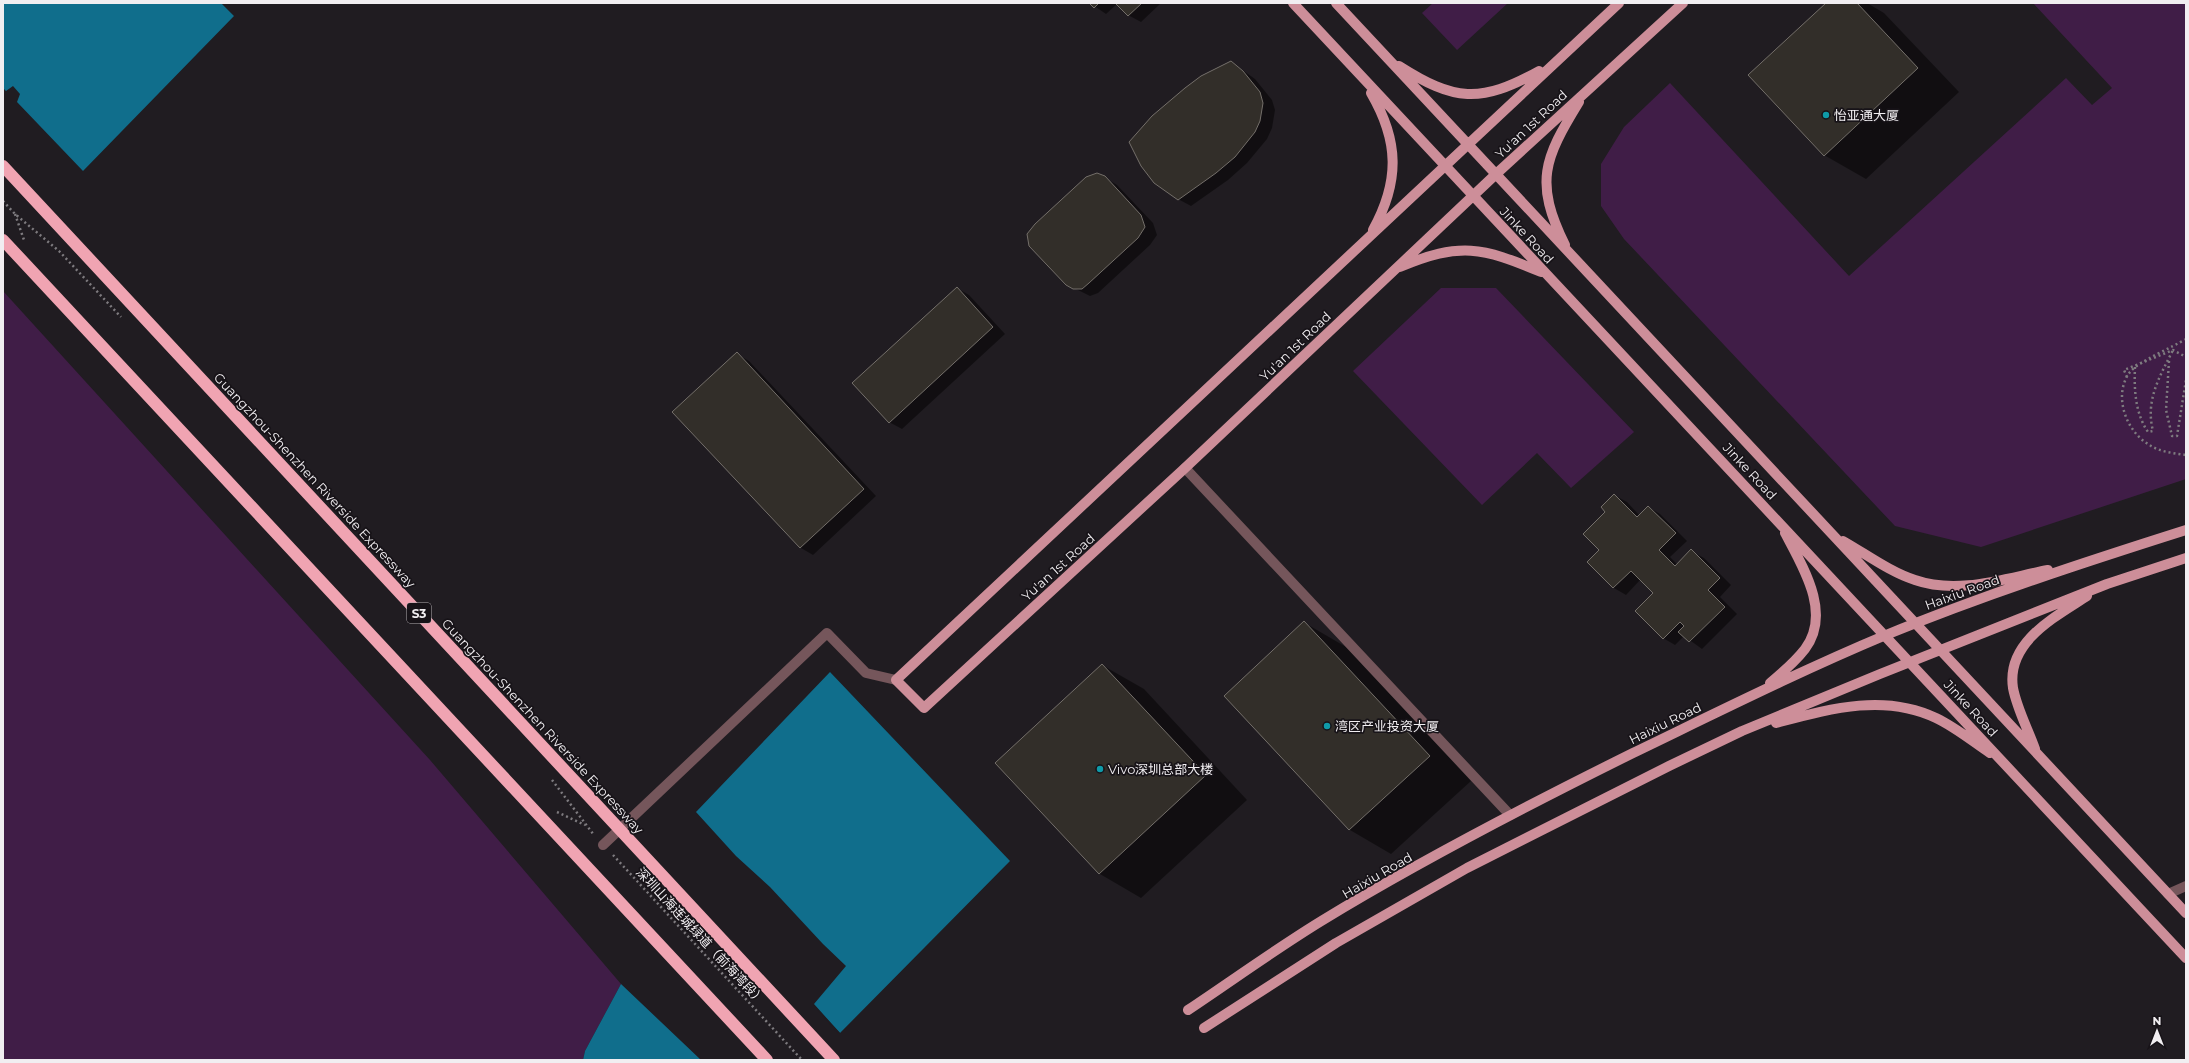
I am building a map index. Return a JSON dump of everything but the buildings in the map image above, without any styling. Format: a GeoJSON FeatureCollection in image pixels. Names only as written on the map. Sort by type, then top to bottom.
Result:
{"type":"FeatureCollection","features":[{"type":"Feature","properties":{"kind":"highway","name":"Guangzhou-Shenzhen Riverside Expressway"},"geometry":{"type":"LineString","coordinates":[[3,166],[834,1060]]}},
{"type":"Feature","properties":{"kind":"highway"},"geometry":{"type":"LineString","coordinates":[[3,240],[767,1060]]}},
{"type":"Feature","properties":{"kind":"main road","name":"Jinke Road"},"geometry":{"type":"LineString","coordinates":[[1293,3],[2186,958]]}},
{"type":"Feature","properties":{"kind":"main road","name":"Jinke Road"},"geometry":{"type":"LineString","coordinates":[[1336,3],[1466,144],[2186,913]]}},
{"type":"Feature","properties":{"kind":"main road"},"geometry":{"type":"LineString","coordinates":[[896,680],[1367,240],[1466,144],[1619,3]]}},
{"type":"Feature","properties":{"kind":"main road","name":"Yu'an 1st Road"},"geometry":{"type":"LineString","coordinates":[[896,680],[924,708],[1185,468],[1495,175],[1683,3]]}},
{"type":"Feature","properties":{"kind":"main road"},"geometry":{"type":"LineString","coordinates":[[1386,58],[1436,88],[1455,94],[1475,95],[1491,93],[1507,88],[1553,64]]}},
{"type":"Feature","properties":{"kind":"main road"},"geometry":{"type":"LineString","coordinates":[[1360,76],[1387,125],[1394,160],[1384,210],[1367,240]]}},
{"type":"Feature","properties":{"kind":"main road"},"geometry":{"type":"LineString","coordinates":[[1570,255],[1550,208],[1546,177],[1547,166],[1555,145],[1586,91]]}},
{"type":"Feature","properties":{"kind":"main road"},"geometry":{"type":"LineString","coordinates":[[1394,270],[1438,253],[1468,249],[1496,254],[1546,274]]}},
{"type":"Feature","properties":{"kind":"main road"},"geometry":{"type":"LineString","coordinates":[[1763,689],[1802,653],[1812,636],[1815,625],[1814,598],[1810,581],[1777,519]]}},
{"type":"Feature","properties":{"kind":"main road","name":"Haixiu Road"},"geometry":{"type":"LineString","coordinates":[[1188,1010],[1323,921],[1510,815],[1763,689],[1955,608],[2086,562],[2186,530]]}},
{"type":"Feature","properties":{"kind":"main road"},"geometry":{"type":"LineString","coordinates":[[1834,536],[1914,580],[1946,586],[1980,583],[2086,562]]}},
{"type":"Feature","properties":{"kind":"main road"},"geometry":{"type":"LineString","coordinates":[[1204,1028],[1336,943],[1467,868],[1742,731],[1910,662],[2107,584],[2186,558]]}},
{"type":"Feature","properties":{"kind":"main road"},"geometry":{"type":"LineString","coordinates":[[2037,754],[2014,689],[2013,672],[2015,662],[2032,635],[2055,617],[2107,584]]}},
{"type":"Feature","properties":{"kind":"main road"},"geometry":{"type":"LineString","coordinates":[[1742,731],[1851,706],[1870,704],[1888,705],[1914,710],[1936,718],[2006,765]]}},
{"type":"Feature","properties":{"kind":"street"},"geometry":{"type":"LineString","coordinates":[[1185,468],[1510,815]]}},
{"type":"Feature","properties":{"kind":"street"},"geometry":{"type":"LineString","coordinates":[[604,845],[828,633],[866,673],[896,680]]}},
{"type":"Feature","properties":{"kind":"street"},"geometry":{"type":"LineString","coordinates":[[2168,894],[2186,886]]}},
{"type":"Feature","properties":{"kind":"path"},"geometry":{"type":"LineString","coordinates":[[3,201],[14,214]]}},
{"type":"Feature","properties":{"kind":"path"},"geometry":{"type":"LineString","coordinates":[[2186,340],[2135,367],[2127,377],[2123,386],[2122,400],[2130,425],[2137,436],[2155,449],[2186,455]]}},
{"type":"Feature","properties":{"kind":"path"},"geometry":{"type":"LineString","coordinates":[[2135,367],[2135,389],[2141,420],[2148,432],[2153,431],[2150,415],[2152,399],[2162,370],[2173,350]]}},
{"type":"Feature","properties":{"kind":"path"},"geometry":{"type":"LineString","coordinates":[[2127,377],[2124,370],[2173,350]]}},
{"type":"Feature","properties":{"kind":"path"},"geometry":{"type":"LineString","coordinates":[[2173,350],[2186,357]]}},
{"type":"Feature","properties":{"kind":"path"},"geometry":{"type":"LineString","coordinates":[[2169,358],[2166,387],[2166,410],[2172,436],[2177,436],[2186,380]]}},
{"type":"Feature","properties":{"kind":"path","name":"深圳山海连城绿道（前海湾段）"},"geometry":{"type":"LineString","coordinates":[[586,825],[802,1060]]}},
{"type":"Feature","properties":{"kind":"shaded area"},"geometry":{"type":"Polygon","coordinates":[[[1433,3],[1508,3],[1457,50],[1422,13],[1433,3]]]}},
{"type":"Feature","properties":{"kind":"shaded area"},"geometry":{"type":"Polygon","coordinates":[[[2033,3],[2186,3],[2186,479],[1981,547],[1895,526],[1624,239],[1601,206],[1601,164],[1624,127],[1670,83],[1849,276],[2066,78],[2092,105],[2112,88],[2033,3]]]}},
{"type":"Feature","properties":{"kind":"shaded area"},"geometry":{"type":"Polygon","coordinates":[[[1441,288],[1496,288],[1634,432],[1571,488],[1537,453],[1482,505],[1353,371],[1441,288]]]}},
{"type":"Feature","properties":{"kind":"shaded area"},"geometry":{"type":"Polygon","coordinates":[[[3,291],[430,760],[621,984],[585,1051],[583,1060],[3,1060],[3,291]]]}},
{"type":"Feature","properties":{"kind":"water"},"geometry":{"type":"Polygon","coordinates":[[[3,3],[221,3],[234,16],[83,171],[17,102],[20,94],[13,86],[6,91],[3,88],[3,3]]]}},
{"type":"Feature","properties":{"kind":"water"},"geometry":{"type":"Polygon","coordinates":[[[830,672],[1010,861],[840,1033],[814,1004],[846,966],[823,944],[770,887],[736,856],[696,812],[830,672]]]}},
{"type":"Feature","properties":{"kind":"water"},"geometry":{"type":"Polygon","coordinates":[[[621,984],[701,1060],[583,1060],[585,1051],[621,984]]]}},
{"type":"Feature","properties":{"kind":"pier"},"geometry":{"type":"Polygon","coordinates":[[[812,1003],[841,1034],[838,1034],[812,1003]]]}},
{"type":"Feature","properties":{"kind":"place","name":"怡亚通大厦"},"geometry":{"type":"Point","coordinates":[1826,115]}},
{"type":"Feature","properties":{"kind":"place","name":"湾区产业投资大厦"},"geometry":{"type":"Point","coordinates":[1327,726]}},
{"type":"Feature","properties":{"kind":"place","name":"Vivo深圳总部大楼"},"geometry":{"type":"Point","coordinates":[1100,769]}}]}
